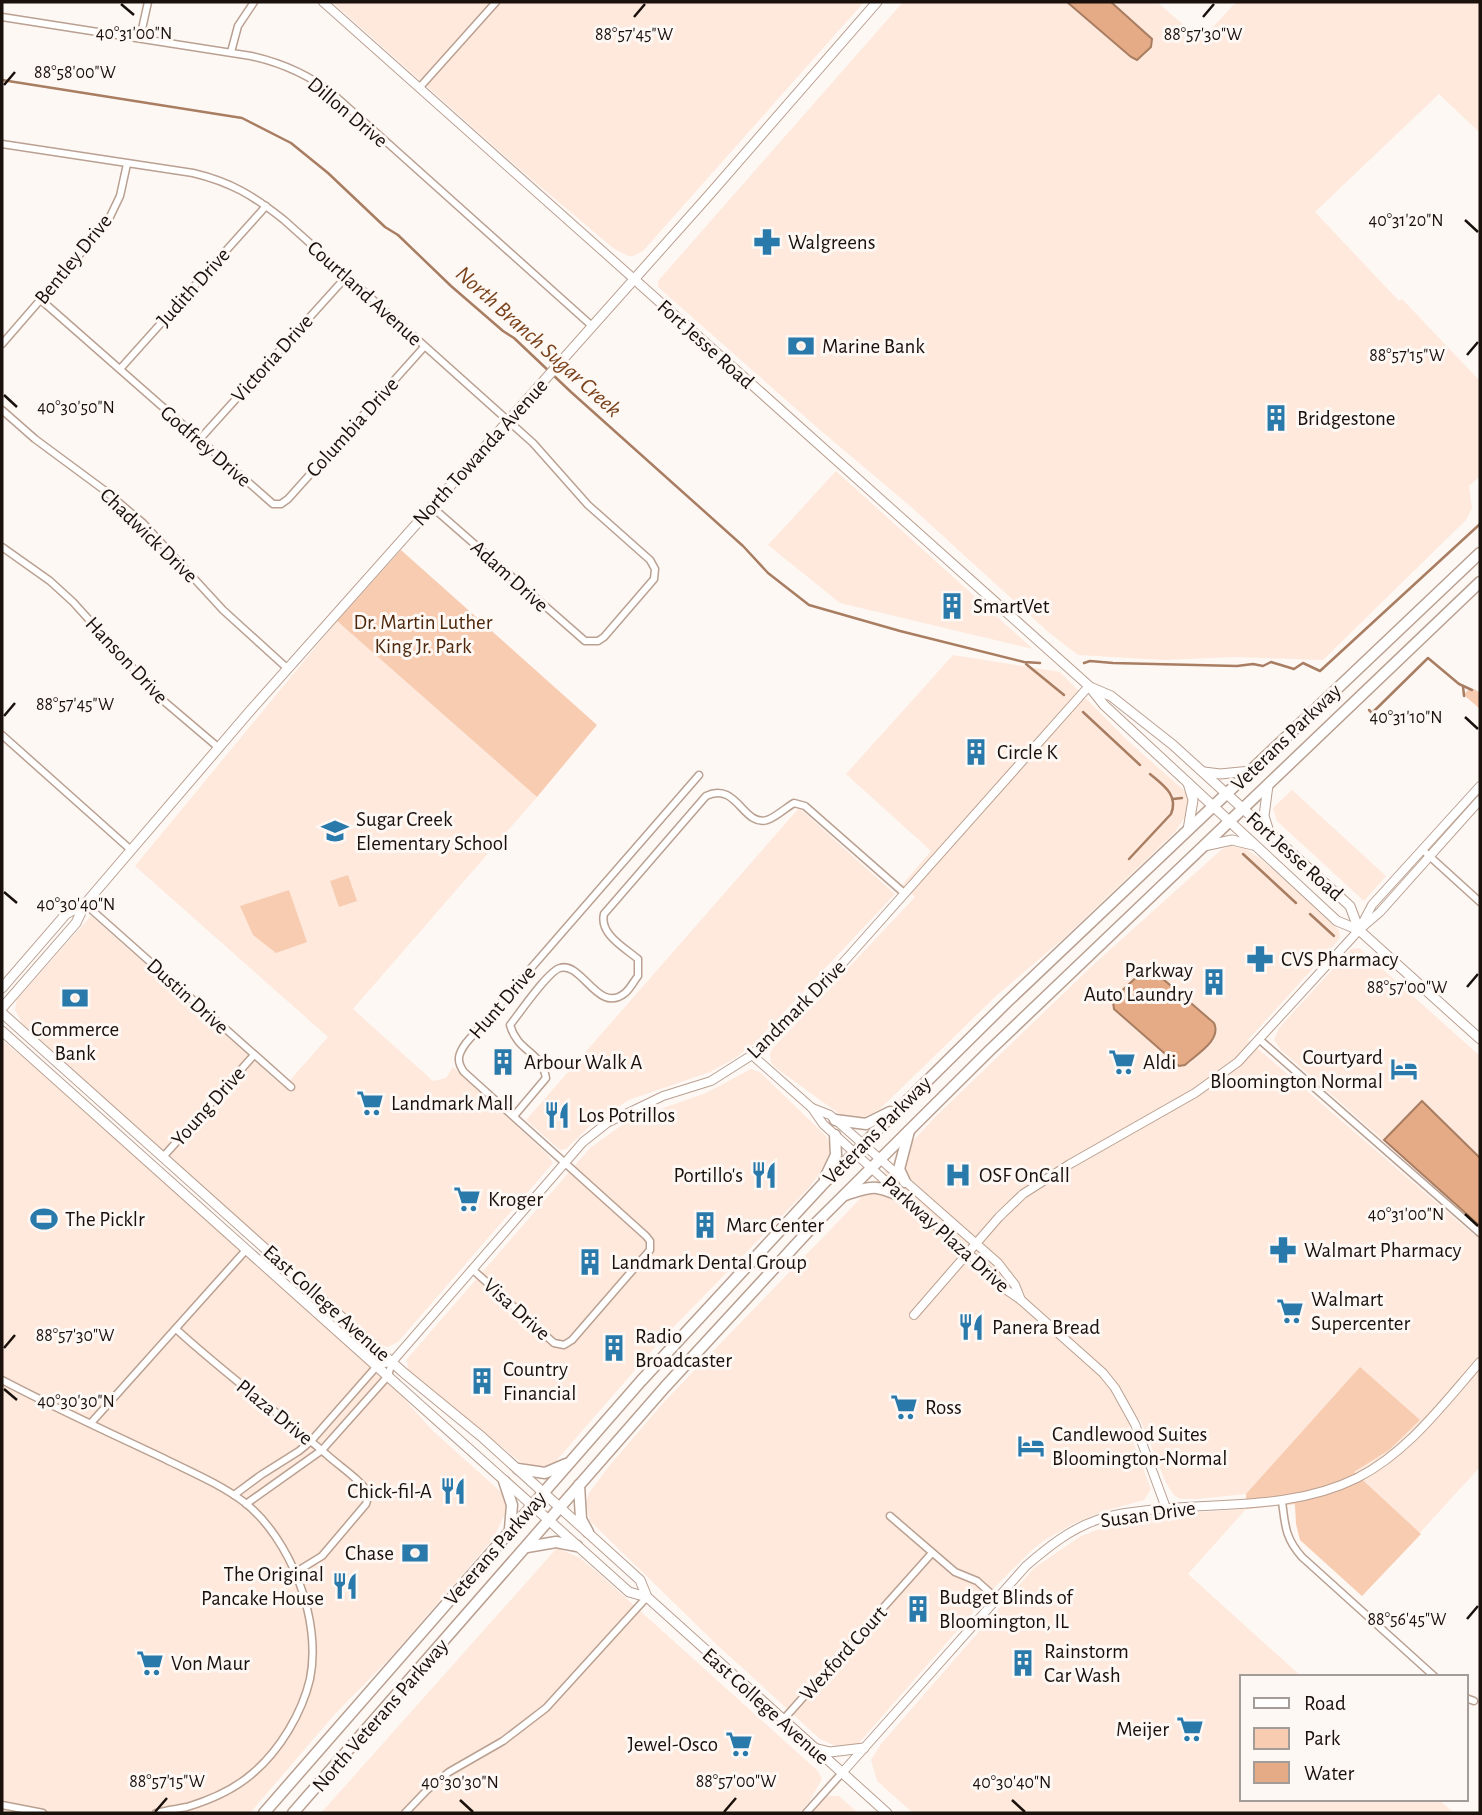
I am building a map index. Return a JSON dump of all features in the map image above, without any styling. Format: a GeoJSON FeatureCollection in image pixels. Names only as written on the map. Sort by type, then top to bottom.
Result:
{"type":"FeatureCollection","features":[{"type":"Feature","properties":{"kind":"highway","name":"Veterans Parkway"},"geometry":{"type":"LineString","coordinates":[[264,1813],[709,1304],[822,1185],[896,1110],[1480,553]]}},
{"type":"Feature","properties":{"kind":"highway","name":"Veterans Parkway"},"geometry":{"type":"LineString","coordinates":[[549,1522],[703,1345],[879,1158],[1480,582]]}},
{"type":"Feature","properties":{"kind":"highway"},"geometry":{"type":"LineString","coordinates":[[835,1120],[866,1124],[896,1110]]}},
{"type":"Feature","properties":{"kind":"highway"},"geometry":{"type":"LineString","coordinates":[[905,1182],[899,1169],[910,1128]]}},
{"type":"Feature","properties":{"kind":"highway"},"geometry":{"type":"LineString","coordinates":[[822,1185],[836,1155],[835,1135]]}},
{"type":"Feature","properties":{"kind":"highway"},"geometry":{"type":"LineString","coordinates":[[842,1196],[870,1187],[880,1187],[903,1197]]}},
{"type":"Feature","properties":{"kind":"highway"},"geometry":{"type":"LineString","coordinates":[[518,1469],[545,1473],[569,1464]]}},
{"type":"Feature","properties":{"kind":"highway"},"geometry":{"type":"LineString","coordinates":[[505,1481],[512,1505],[510,1531]]}},
{"type":"Feature","properties":{"kind":"highway"},"geometry":{"type":"LineString","coordinates":[[579,1486],[581,1519],[588,1532]]}},
{"type":"Feature","properties":{"kind":"highway","name":"North Veterans Parkway"},"geometry":{"type":"LineString","coordinates":[[293,1813],[549,1522]]}},
{"type":"Feature","properties":{"kind":"highway"},"geometry":{"type":"LineString","coordinates":[[527,1547],[556,1542],[577,1546]]}},
{"type":"Feature","properties":{"kind":"main road","name":"North Towanda Avenue"},"geometry":{"type":"LineString","coordinates":[[2,1011],[76,923],[85,904],[219,748],[877,2]]}},
{"type":"Feature","properties":{"kind":"main road","name":"Fort Jesse Road"},"geometry":{"type":"LineString","coordinates":[[634,279],[1089,686],[1104,705],[1337,921],[1359,930],[1480,1038]]}},
{"type":"Feature","properties":{"kind":"main road","name":"Fort Jesse Road"},"geometry":{"type":"LineString","coordinates":[[1089,686],[1111,696],[1204,772],[1350,906],[1359,930]]}},
{"type":"Feature","properties":{"kind":"main road"},"geometry":{"type":"LineString","coordinates":[[1204,772],[1220,774],[1251,771]]}},
{"type":"Feature","properties":{"kind":"main road"},"geometry":{"type":"LineString","coordinates":[[1188,781],[1193,800],[1188,830]]}},
{"type":"Feature","properties":{"kind":"main road"},"geometry":{"type":"LineString","coordinates":[[1268,785],[1264,816],[1270,834]]}},
{"type":"Feature","properties":{"kind":"main road"},"geometry":{"type":"LineString","coordinates":[[1204,846],[1232,840],[1257,846]]}},
{"type":"Feature","properties":{"kind":"main road","name":"North Towanda Avenue"},"geometry":{"type":"LineString","coordinates":[[2,988],[66,914],[85,904]]}},
{"type":"Feature","properties":{"kind":"main road","name":"East College Avenue"},"geometry":{"type":"LineString","coordinates":[[2,1011],[392,1362],[544,1492],[640,1580],[647,1597],[887,1813]]}},
{"type":"Feature","properties":{"kind":"main road","name":"East College Avenue"},"geometry":{"type":"LineString","coordinates":[[2,1031],[549,1522],[629,1592],[647,1597]]}},
{"type":"Feature","properties":{"kind":"main road"},"geometry":{"type":"LineString","coordinates":[[196,1205],[214,1215],[249,1245],[258,1248],[265,1245]]}},
{"type":"Feature","properties":{"kind":"main road"},"geometry":{"type":"LineString","coordinates":[[812,1747],[830,1752],[864,1748]]}},
{"type":"Feature","properties":{"kind":"street"},"geometry":{"type":"LineString","coordinates":[[140,38],[148,2]]}},
{"type":"Feature","properties":{"kind":"street"},"geometry":{"type":"LineString","coordinates":[[231,52],[238,26],[254,2]]}},
{"type":"Feature","properties":{"kind":"street","name":"Fort Jesse Road"},"geometry":{"type":"LineString","coordinates":[[323,2],[634,279]]}},
{"type":"Feature","properties":{"kind":"street"},"geometry":{"type":"LineString","coordinates":[[420,87],[496,2]]}},
{"type":"Feature","properties":{"kind":"street","name":"Dillon Drive"},"geometry":{"type":"LineString","coordinates":[[2,17],[231,52],[285,65],[320,84],[592,326]]}},
{"type":"Feature","properties":{"kind":"street","name":"Courtland Avenue"},"geometry":{"type":"LineString","coordinates":[[2,144],[213,178],[246,191],[267,206],[533,443],[588,505],[650,560],[655,575],[651,585],[604,637],[592,642]]}},
{"type":"Feature","properties":{"kind":"street","name":"Bentley Drive"},"geometry":{"type":"LineString","coordinates":[[2,344],[107,223],[120,196],[127,164]]}},
{"type":"Feature","properties":{"kind":"street","name":"Judith Drive"},"geometry":{"type":"LineString","coordinates":[[120,369],[267,206]]}},
{"type":"Feature","properties":{"kind":"street","name":"Victoria Drive"},"geometry":{"type":"LineString","coordinates":[[199,440],[346,277]]}},
{"type":"Feature","properties":{"kind":"street","name":"Godfrey Drive"},"geometry":{"type":"LineString","coordinates":[[41,300],[271,503],[278,505]]}},
{"type":"Feature","properties":{"kind":"street","name":"Columbia Drive"},"geometry":{"type":"LineString","coordinates":[[278,505],[288,499],[424,346]]}},
{"type":"Feature","properties":{"kind":"street","name":"Chadwick Drive"},"geometry":{"type":"LineString","coordinates":[[2,410],[35,439],[135,516],[237,625],[288,669]]}},
{"type":"Feature","properties":{"kind":"street","name":"Adam Drive"},"geometry":{"type":"LineString","coordinates":[[431,506],[580,639],[592,642]]}},
{"type":"Feature","properties":{"kind":"street","name":"Hanson Drive"},"geometry":{"type":"LineString","coordinates":[[2,547],[73,601],[159,697],[219,748]]}},
{"type":"Feature","properties":{"kind":"street","name":"Landmark Drive"},"geometry":{"type":"LineString","coordinates":[[388,1377],[392,1362],[583,1142],[607,1123],[663,1096],[712,1081],[752,1055],[841,965],[1089,686]]}},
{"type":"Feature","properties":{"kind":"street"},"geometry":{"type":"LineString","coordinates":[[2,735],[131,850]]}},
{"type":"Feature","properties":{"kind":"street","name":"Hunt Drive"},"geometry":{"type":"LineString","coordinates":[[564,1345],[573,1340],[647,1254],[650,1244],[646,1236],[464,1072],[458,1058],[461,1050],[699,775]]}},
{"type":"Feature","properties":{"kind":"street"},"geometry":{"type":"LineString","coordinates":[[1359,930],[1372,905],[1480,786]]}},
{"type":"Feature","properties":{"kind":"street"},"geometry":{"type":"LineString","coordinates":[[514,1116],[546,1078],[543,1064],[514,1039],[510,1025],[551,974],[560,968],[569,968],[603,996],[614,998],[624,993],[638,976],[638,959],[606,931],[602,921],[604,915],[706,796],[714,792],[726,793],[756,820],[768,820],[794,803],[805,806],[904,893]]}},
{"type":"Feature","properties":{"kind":"street"},"geometry":{"type":"LineString","coordinates":[[914,1315],[999,1217],[1037,1185],[1214,1081],[1260,1040],[1480,800]]}},
{"type":"Feature","properties":{"kind":"street"},"geometry":{"type":"LineString","coordinates":[[1422,850],[1480,902]]}},
{"type":"Feature","properties":{"kind":"street","name":"Dustin Drive"},"geometry":{"type":"LineString","coordinates":[[85,904],[291,1087]]}},
{"type":"Feature","properties":{"kind":"street"},"geometry":{"type":"LineString","coordinates":[[1260,1040],[1480,1233]]}},
{"type":"Feature","properties":{"kind":"street","name":"Young Drive"},"geometry":{"type":"LineString","coordinates":[[163,1157],[254,1055]]}},
{"type":"Feature","properties":{"kind":"street","name":"Parkway Plaza Drive"},"geometry":{"type":"LineString","coordinates":[[752,1055],[812,1108],[835,1135],[879,1158],[998,1264],[1015,1285],[1021,1300]]}},
{"type":"Feature","properties":{"kind":"street","name":"Parkway Plaza Drive"},"geometry":{"type":"LineString","coordinates":[[812,1108],[830,1115],[859,1148],[871,1167],[992,1274],[1005,1289],[1103,1373],[1115,1388],[1135,1424],[1166,1508]]}},
{"type":"Feature","properties":{"kind":"street"},"geometry":{"type":"LineString","coordinates":[[91,1423],[246,1250]]}},
{"type":"Feature","properties":{"kind":"street","name":"Visa Drive"},"geometry":{"type":"LineString","coordinates":[[472,1269],[554,1343],[564,1345]]}},
{"type":"Feature","properties":{"kind":"street","name":"Plaza Drive"},"geometry":{"type":"LineString","coordinates":[[176,1329],[366,1490],[369,1499],[322,1556],[296,1572]]}},
{"type":"Feature","properties":{"kind":"street"},"geometry":{"type":"LineString","coordinates":[[234,1495],[311,1441],[377,1366],[392,1362]]}},
{"type":"Feature","properties":{"kind":"street","name":"Susan Drive"},"geometry":{"type":"LineString","coordinates":[[806,1813],[997,1599],[1042,1553],[1077,1529],[1114,1515],[1166,1508],[1282,1501],[1345,1484],[1388,1459],[1425,1424],[1480,1362]]}},
{"type":"Feature","properties":{"kind":"street"},"geometry":{"type":"LineString","coordinates":[[246,1504],[322,1450],[388,1377]]}},
{"type":"Feature","properties":{"kind":"street"},"geometry":{"type":"LineString","coordinates":[[2,1380],[234,1495],[268,1526],[296,1572],[306,1607],[312,1652],[309,1681],[297,1713],[280,1743],[252,1774],[217,1796],[176,1813]]}},
{"type":"Feature","properties":{"kind":"street"},"geometry":{"type":"LineString","coordinates":[[1282,1501],[1285,1529],[1290,1544],[1433,1675]]}},
{"type":"Feature","properties":{"kind":"street"},"geometry":{"type":"LineString","coordinates":[[890,1516],[955,1572],[976,1581],[997,1599]]}},
{"type":"Feature","properties":{"kind":"street","name":"Wexford Court"},"geometry":{"type":"LineString","coordinates":[[782,1721],[932,1553]]}},
{"type":"Feature","properties":{"kind":"street"},"geometry":{"type":"LineString","coordinates":[[405,1813],[449,1772],[503,1741],[546,1708],[647,1597]]}},
{"type":"Feature","properties":{"kind":"street"},"geometry":{"type":"LineString","coordinates":[[2,1805],[43,1813]]}},
{"type":"Feature","properties":{"kind":"street"},"geometry":{"type":"LineString","coordinates":[[156,1813],[187,1807]]}},
{"type":"Feature","properties":{"kind":"shaded area"},"geometry":{"type":"Polygon","coordinates":[[[332,2],[864,2],[643,251],[628,256],[613,248],[523,172],[332,2]]]}},
{"type":"Feature","properties":{"kind":"shaded area","name":"Bridgestone"},"geometry":{"type":"Polygon","coordinates":[[[903,2],[1157,2],[1201,40],[1236,2],[1480,2],[1480,133],[1439,94],[1315,212],[1480,381],[1480,476],[1469,486],[1472,508],[1466,520],[1323,660],[1233,657],[1164,660],[1078,655],[1047,631],[910,506],[658,287],[658,281],[903,2]]]}},
{"type":"Feature","properties":{"kind":"shaded area"},"geometry":{"type":"Polygon","coordinates":[[[836,471],[1033,649],[840,603],[768,545],[836,471]]]}},
{"type":"Feature","properties":{"kind":"shaded area"},"geometry":{"type":"Polygon","coordinates":[[[337,621],[537,797],[353,1009],[433,1081],[446,1078],[453,1067],[548,1155],[553,1163],[398,1342],[388,1347],[380,1345],[69,1066],[22,1023],[15,1010],[17,999],[91,916],[284,1087],[328,1037],[135,866],[337,621]]]}},
{"type":"Feature","properties":{"kind":"shaded area"},"geometry":{"type":"Polygon","coordinates":[[[953,655],[1060,672],[1126,739],[1186,792],[1190,804],[1175,832],[1064,938],[996,996],[880,1109],[862,1119],[845,1118],[776,1068],[771,1063],[770,1054],[915,897],[902,885],[931,851],[846,774],[953,655]]]}},
{"type":"Feature","properties":{"kind":"shaded area"},"geometry":{"type":"Polygon","coordinates":[[[1292,790],[1386,876],[1364,901],[1277,821],[1273,808],[1292,790]]]}},
{"type":"Feature","properties":{"kind":"shaded area"},"geometry":{"type":"Polygon","coordinates":[[[799,808],[895,894],[756,1042],[734,1059],[710,1072],[629,1100],[593,1123],[566,1149],[560,1150],[526,1120],[799,808]]]}},
{"type":"Feature","properties":{"kind":"shaded area"},"geometry":{"type":"Polygon","coordinates":[[[1231,846],[1246,849],[1261,859],[1339,930],[1340,938],[1248,1040],[1474,1235],[1480,1228],[1480,1467],[1362,1596],[1300,1540],[1294,1504],[1246,1509],[1246,1494],[1198,1499],[1180,1499],[1174,1495],[1166,1483],[1140,1419],[1128,1428],[1151,1489],[1144,1500],[1101,1512],[1073,1524],[1032,1550],[998,1584],[859,1743],[840,1748],[820,1739],[714,1642],[590,1521],[586,1503],[589,1493],[663,1403],[936,1116],[1093,965],[1222,849],[1231,846]]]}},
{"type":"Feature","properties":{"kind":"shaded area"},"geometry":{"type":"Polygon","coordinates":[[[1359,948],[1480,1056],[1480,1226],[1281,1050],[1274,1040],[1279,1028],[1351,949],[1359,948]]]}},
{"type":"Feature","properties":{"kind":"shaded area"},"geometry":{"type":"Polygon","coordinates":[[[2,1040],[399,1393],[432,1430],[502,1493],[506,1502],[506,1512],[493,1539],[250,1813],[2,1813],[2,1040]]]}},
{"type":"Feature","properties":{"kind":"shaded area"},"geometry":{"type":"Polygon","coordinates":[[[751,1069],[760,1072],[826,1136],[831,1148],[827,1164],[808,1189],[662,1339],[556,1461],[537,1468],[519,1461],[408,1371],[407,1359],[590,1148],[629,1120],[706,1093],[751,1069]]]}},
{"type":"Feature","properties":{"kind":"shaded area"},"geometry":{"type":"Polygon","coordinates":[[[1246,1509],[1188,1574],[1300,1675],[1240,1675],[1240,1801],[1440,1801],[1454,1813],[913,1813],[877,1781],[871,1760],[881,1744],[1034,1568],[1081,1536],[1143,1516],[1246,1509]]]}},
{"type":"Feature","properties":{"kind":"shaded area"},"geometry":{"type":"Polygon","coordinates":[[[557,1548],[580,1558],[597,1572],[818,1771],[822,1779],[809,1802],[799,1813],[321,1813],[557,1548]]]}},
{"type":"Feature","properties":{"kind":"shaded area"},"geometry":{"type":"Polygon","coordinates":[[[827,1796],[839,1796],[858,1813],[812,1813],[827,1796]]]}},
{"type":"Feature","properties":{"kind":"green space","name":"Dr. Martin Luther King Jr. Park"},"geometry":{"type":"Polygon","coordinates":[[[401,550],[597,725],[537,797],[337,621],[401,550]]]}},
{"type":"Feature","properties":{"kind":"green space"},"geometry":{"type":"Polygon","coordinates":[[[1469,689],[1479,692],[1480,709],[1465,696],[1469,689]]]}},
{"type":"Feature","properties":{"kind":"green space"},"geometry":{"type":"Polygon","coordinates":[[[348,875],[357,901],[339,907],[330,881],[348,875]]]}},
{"type":"Feature","properties":{"kind":"green space"},"geometry":{"type":"Polygon","coordinates":[[[289,890],[307,942],[276,953],[253,935],[240,906],[289,890]]]}},
{"type":"Feature","properties":{"kind":"green space"},"geometry":{"type":"Polygon","coordinates":[[[1360,1367],[1420,1420],[1389,1450],[1354,1472],[1421,1534],[1362,1596],[1300,1540],[1295,1504],[1246,1509],[1246,1494],[1360,1367]]]}},
{"type":"Feature","properties":{"kind":"water"},"geometry":{"type":"Polygon","coordinates":[[[1067,2],[1111,2],[1152,39],[1151,47],[1137,60],[1131,57],[1067,2]]]}},
{"type":"Feature","properties":{"kind":"water"},"geometry":{"type":"Polygon","coordinates":[[[1144,970],[1156,973],[1214,1023],[1216,1029],[1212,1041],[1185,1065],[1179,1066],[1114,1009],[1115,997],[1144,970]]]}},
{"type":"Feature","properties":{"kind":"water"},"geometry":{"type":"Polygon","coordinates":[[[1422,1101],[1480,1158],[1480,1226],[1384,1140],[1422,1101]]]}},
{"type":"Feature","properties":{"kind":"waterway","name":"North Branch Sugar Creek"},"geometry":{"type":"LineString","coordinates":[[2,80],[242,118],[291,143],[328,173],[385,227],[398,235],[451,286],[514,338],[743,546],[768,573],[809,605],[900,631],[1024,662],[1040,663]]}},
{"type":"Feature","properties":{"kind":"waterway","name":"North Branch Sugar Creek"},"geometry":{"type":"LineString","coordinates":[[1084,663],[1090,661],[1263,666],[1271,662],[1294,669],[1303,663],[1320,671],[1480,524]]}},
{"type":"Feature","properties":{"kind":"waterway"},"geometry":{"type":"LineString","coordinates":[[1369,710],[1372,713],[1428,658],[1459,684],[1472,690]]}},
{"type":"Feature","properties":{"kind":"waterway"},"geometry":{"type":"LineString","coordinates":[[1026,664],[1064,695]]}},
{"type":"Feature","properties":{"kind":"waterway"},"geometry":{"type":"LineString","coordinates":[[1463,686],[1464,696]]}},
{"type":"Feature","properties":{"kind":"waterway"},"geometry":{"type":"LineString","coordinates":[[1083,712],[1140,765]]}},
{"type":"Feature","properties":{"kind":"waterway"},"geometry":{"type":"LineString","coordinates":[[1373,713],[1376,715],[1377,725]]}},
{"type":"Feature","properties":{"kind":"waterway"},"geometry":{"type":"LineString","coordinates":[[1129,859],[1171,814],[1173,807],[1168,791],[1150,774]]}},
{"type":"Feature","properties":{"kind":"waterway"},"geometry":{"type":"LineString","coordinates":[[1173,799],[1182,798]]}},
{"type":"Feature","properties":{"kind":"waterway"},"geometry":{"type":"LineString","coordinates":[[1243,854],[1296,903]]}},
{"type":"Feature","properties":{"kind":"waterway"},"geometry":{"type":"LineString","coordinates":[[1310,914],[1334,936]]}},
{"type":"Feature","properties":{"kind":"waterway"},"geometry":{"type":"LineString","coordinates":[[1353,954],[1362,961]]}},
{"type":"Feature","properties":{"kind":"place","name":"Walgreens"},"geometry":{"type":"Point","coordinates":[767,242]}},
{"type":"Feature","properties":{"kind":"place","name":"Marine Bank"},"geometry":{"type":"Point","coordinates":[801,346]}},
{"type":"Feature","properties":{"kind":"place","name":"Bridgestone"},"geometry":{"type":"Point","coordinates":[1276,418]}},
{"type":"Feature","properties":{"kind":"place","name":"SmartVet"},"geometry":{"type":"Point","coordinates":[952,606]}},
{"type":"Feature","properties":{"kind":"place","name":"Circle K"},"geometry":{"type":"Point","coordinates":[976,752]}},
{"type":"Feature","properties":{"kind":"place","name":"Sugar Creek Elementary School"},"geometry":{"type":"Point","coordinates":[335,831]}},
{"type":"Feature","properties":{"kind":"place","name":"CVS Pharmacy"},"geometry":{"type":"Point","coordinates":[1260,959]}},
{"type":"Feature","properties":{"kind":"place","name":"Parkway Auto Laundry"},"geometry":{"type":"Point","coordinates":[1214,982]}},
{"type":"Feature","properties":{"kind":"place","name":"Commerce Bank"},"geometry":{"type":"Point","coordinates":[75,998]}},
{"type":"Feature","properties":{"kind":"place","name":"Arbour Walk A"},"geometry":{"type":"Point","coordinates":[503,1062]}},
{"type":"Feature","properties":{"kind":"place","name":"Aldi"},"geometry":{"type":"Point","coordinates":[1122,1062]}},
{"type":"Feature","properties":{"kind":"place","name":"Courtyard Bloomington Normal"},"geometry":{"type":"Point","coordinates":[1404,1069]}},
{"type":"Feature","properties":{"kind":"place","name":"Landmark Mall"},"geometry":{"type":"Point","coordinates":[370,1103]}},
{"type":"Feature","properties":{"kind":"place","name":"Los Potrillos"},"geometry":{"type":"Point","coordinates":[557,1115]}},
{"type":"Feature","properties":{"kind":"place","name":"Portillo's"},"geometry":{"type":"Point","coordinates":[764,1175]}},
{"type":"Feature","properties":{"kind":"place","name":"OSF OnCall"},"geometry":{"type":"Point","coordinates":[958,1175]}},
{"type":"Feature","properties":{"kind":"place","name":"Kroger"},"geometry":{"type":"Point","coordinates":[467,1199]}},
{"type":"Feature","properties":{"kind":"place","name":"The Picklr"},"geometry":{"type":"Point","coordinates":[44,1219]}},
{"type":"Feature","properties":{"kind":"place","name":"Marc Center"},"geometry":{"type":"Point","coordinates":[705,1225]}},
{"type":"Feature","properties":{"kind":"place","name":"Walmart Pharmacy"},"geometry":{"type":"Point","coordinates":[1283,1250]}},
{"type":"Feature","properties":{"kind":"place","name":"Landmark Dental Group"},"geometry":{"type":"Point","coordinates":[590,1262]}},
{"type":"Feature","properties":{"kind":"place","name":"Walmart Supercenter"},"geometry":{"type":"Point","coordinates":[1290,1311]}},
{"type":"Feature","properties":{"kind":"place","name":"Panera Bread"},"geometry":{"type":"Point","coordinates":[971,1327]}},
{"type":"Feature","properties":{"kind":"place","name":"Radio Broadcaster"},"geometry":{"type":"Point","coordinates":[614,1348]}},
{"type":"Feature","properties":{"kind":"place","name":"Country Financial"},"geometry":{"type":"Point","coordinates":[482,1381]}},
{"type":"Feature","properties":{"kind":"place","name":"Ross"},"geometry":{"type":"Point","coordinates":[904,1407]}},
{"type":"Feature","properties":{"kind":"place","name":"Candlewood Suites Bloomington-Normal"},"geometry":{"type":"Point","coordinates":[1031,1446]}},
{"type":"Feature","properties":{"kind":"place","name":"Chick-fil-A"},"geometry":{"type":"Point","coordinates":[453,1491]}},
{"type":"Feature","properties":{"kind":"place","name":"Chase"},"geometry":{"type":"Point","coordinates":[415,1553]}},
{"type":"Feature","properties":{"kind":"place","name":"The Original Pancake House"},"geometry":{"type":"Point","coordinates":[345,1586]}},
{"type":"Feature","properties":{"kind":"place","name":"Budget Blinds of Bloomington, IL"},"geometry":{"type":"Point","coordinates":[918,1609]}},
{"type":"Feature","properties":{"kind":"place","name":"Von Maur"},"geometry":{"type":"Point","coordinates":[150,1663]}},
{"type":"Feature","properties":{"kind":"place","name":"Rainstorm Car Wash"},"geometry":{"type":"Point","coordinates":[1023,1663]}},
{"type":"Feature","properties":{"kind":"place","name":"Meijer"},"geometry":{"type":"Point","coordinates":[1190,1729]}},
{"type":"Feature","properties":{"kind":"place","name":"Jewel-Osco"},"geometry":{"type":"Point","coordinates":[739,1744]}}]}
